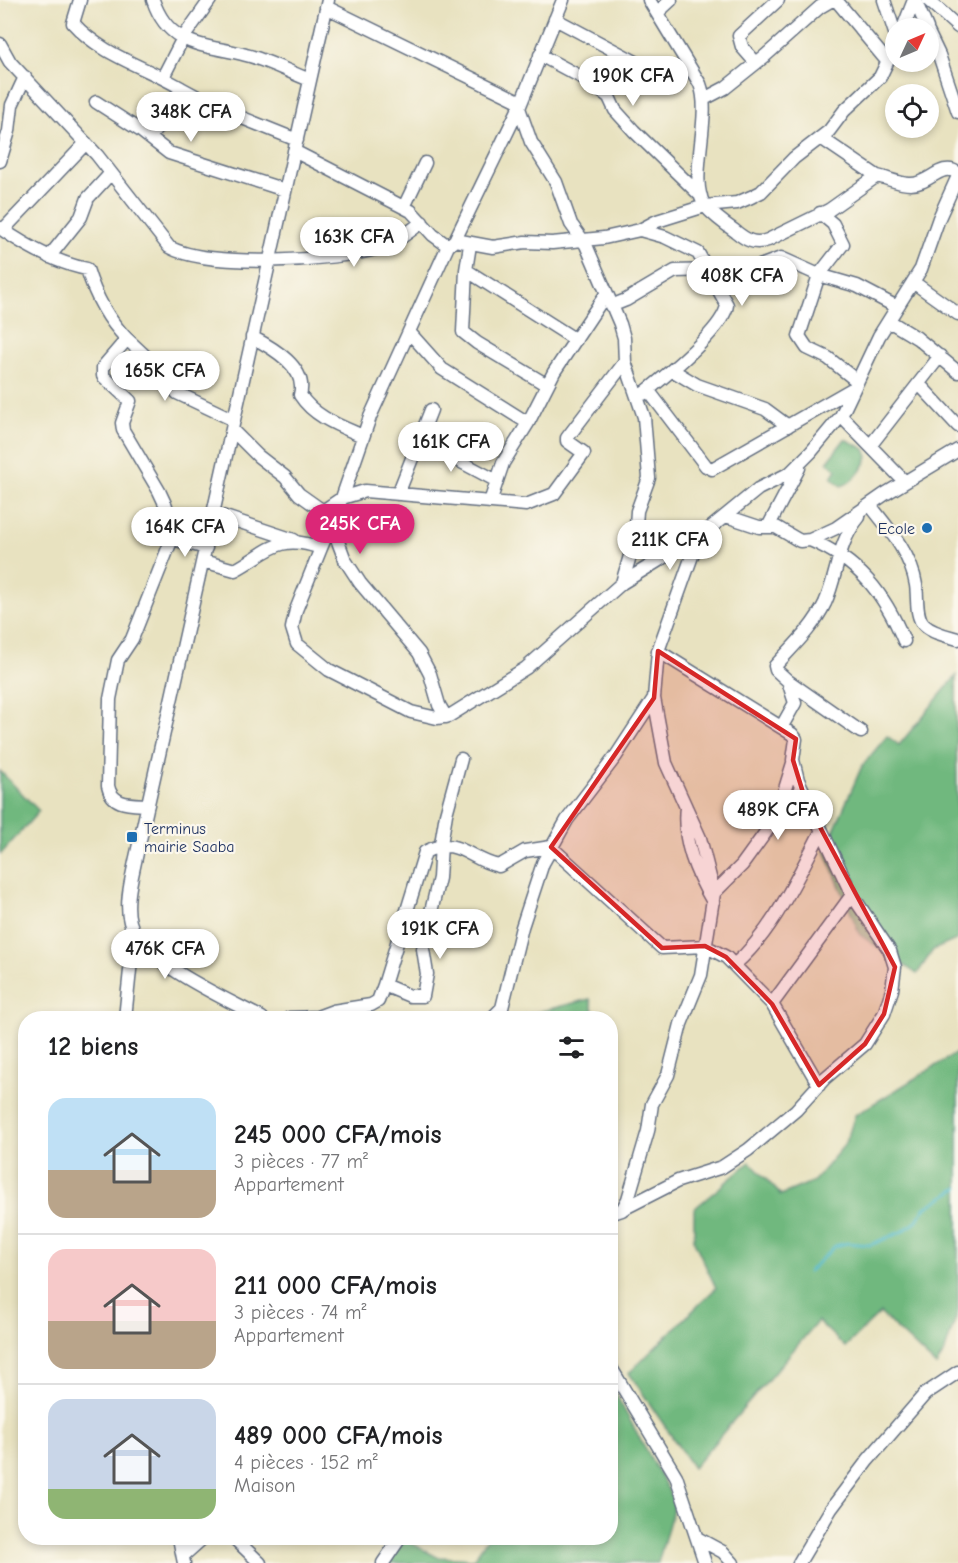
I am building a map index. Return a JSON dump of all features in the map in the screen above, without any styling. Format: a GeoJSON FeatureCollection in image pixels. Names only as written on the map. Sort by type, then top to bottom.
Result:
{"type":"FeatureCollection","features":[{"type":"Feature","properties":{"kind":"street"},"geometry":{"type":"LineString","coordinates":[[80,0],[73,22],[101,45],[141,69],[163,77],[295,146],[404,207],[414,213],[433,235],[451,243],[493,248],[525,242],[552,243],[604,238],[640,230],[703,201],[737,203],[751,197],[760,192],[794,158],[821,138],[880,77],[885,63]]}},
{"type":"Feature","properties":{"kind":"street"},"geometry":{"type":"LineString","coordinates":[[153,0],[166,25],[194,44],[247,55],[310,80]]}},
{"type":"Feature","properties":{"kind":"street"},"geometry":{"type":"LineString","coordinates":[[163,77],[183,38],[210,0]]}},
{"type":"Feature","properties":{"kind":"street"},"geometry":{"type":"LineString","coordinates":[[562,0],[520,105],[451,243],[363,436],[342,498],[296,610],[292,628],[297,644],[329,670],[411,712],[437,718],[446,717],[526,668],[622,583],[703,534],[758,489],[789,473],[803,461],[841,416],[888,321],[921,269],[958,174],[951,169],[942,169],[929,180],[911,185],[877,176],[821,138]]}},
{"type":"Feature","properties":{"kind":"street"},"geometry":{"type":"LineString","coordinates":[[649,0],[700,84],[706,98],[699,162],[703,201]]}},
{"type":"Feature","properties":{"kind":"street"},"geometry":{"type":"LineString","coordinates":[[657,13],[671,0]]}},
{"type":"Feature","properties":{"kind":"street"},"geometry":{"type":"LineString","coordinates":[[756,63],[742,47],[739,36],[778,0]]}},
{"type":"Feature","properties":{"kind":"street"},"geometry":{"type":"LineString","coordinates":[[706,98],[725,88],[820,7],[834,0],[885,59]]}},
{"type":"Feature","properties":{"kind":"street"},"geometry":{"type":"LineString","coordinates":[[884,0],[890,18]]}},
{"type":"Feature","properties":{"kind":"street"},"geometry":{"type":"LineString","coordinates":[[907,18],[915,0]]}},
{"type":"Feature","properties":{"kind":"street"},"geometry":{"type":"LineString","coordinates":[[915,0],[923,18]]}},
{"type":"Feature","properties":{"kind":"street"},"geometry":{"type":"LineString","coordinates":[[928,0],[958,27]]}},
{"type":"Feature","properties":{"kind":"street"},"geometry":{"type":"LineString","coordinates":[[250,1011],[172,967],[145,948],[134,932],[128,914],[131,882],[327,3],[520,105],[531,142],[556,182],[571,224],[581,239],[623,333],[625,362],[644,417],[649,478],[637,511],[635,538],[622,583]]}},
{"type":"Feature","properties":{"kind":"street"},"geometry":{"type":"LineString","coordinates":[[555,19],[662,76]]}},
{"type":"Feature","properties":{"kind":"street"},"geometry":{"type":"LineString","coordinates":[[0,44],[3,54],[86,143],[169,247],[181,253],[210,258],[303,261],[380,248],[422,222]]}},
{"type":"Feature","properties":{"kind":"street"},"geometry":{"type":"LineString","coordinates":[[540,55],[583,78],[609,97],[615,110],[634,131],[743,238],[760,243],[851,196],[877,176]]}},
{"type":"Feature","properties":{"kind":"street"},"geometry":{"type":"LineString","coordinates":[[939,55],[958,112]]}},
{"type":"Feature","properties":{"kind":"street"},"geometry":{"type":"LineString","coordinates":[[0,161],[9,131],[12,105],[24,77]]}},
{"type":"Feature","properties":{"kind":"street"},"geometry":{"type":"LineString","coordinates":[[150,137],[167,115],[182,88]]}},
{"type":"Feature","properties":{"kind":"street"},"geometry":{"type":"LineString","coordinates":[[96,102],[150,137],[169,153],[285,190]]}},
{"type":"Feature","properties":{"kind":"street"},"geometry":{"type":"LineString","coordinates":[[86,143],[2,229],[49,257],[69,266],[87,269],[92,285],[113,323],[173,382],[177,393],[233,425],[258,456],[285,477],[299,494],[323,511],[331,523],[345,560],[355,575],[419,653],[430,674],[439,705],[446,717]]}},
{"type":"Feature","properties":{"kind":"street"},"geometry":{"type":"LineString","coordinates":[[404,207],[426,163]]}},
{"type":"Feature","properties":{"kind":"street"},"geometry":{"type":"LineString","coordinates":[[49,257],[81,217],[88,198],[111,173]]}},
{"type":"Feature","properties":{"kind":"street"},"geometry":{"type":"LineString","coordinates":[[820,213],[833,224],[843,242],[819,275],[799,336],[801,342],[828,358],[855,385]]}},
{"type":"Feature","properties":{"kind":"street"},"geometry":{"type":"LineString","coordinates":[[638,398],[702,341],[726,313],[727,305],[702,258],[693,250],[640,230]]}},
{"type":"Feature","properties":{"kind":"street"},"geometry":{"type":"LineString","coordinates":[[470,245],[466,270],[463,332],[477,343],[547,385]]}},
{"type":"Feature","properties":{"kind":"street"},"geometry":{"type":"LineString","coordinates":[[611,306],[626,300],[667,273],[707,268],[752,269],[781,258],[819,275],[857,286],[897,307]]}},
{"type":"Feature","properties":{"kind":"street"},"geometry":{"type":"LineString","coordinates":[[466,270],[576,340]]}},
{"type":"Feature","properties":{"kind":"street"},"geometry":{"type":"LineString","coordinates":[[913,282],[958,314]]}},
{"type":"Feature","properties":{"kind":"street"},"geometry":{"type":"LineString","coordinates":[[490,502],[495,480],[547,385],[564,355],[606,294]]}},
{"type":"Feature","properties":{"kind":"street"},"geometry":{"type":"LineString","coordinates":[[888,321],[917,338],[958,372]]}},
{"type":"Feature","properties":{"kind":"street"},"geometry":{"type":"LineString","coordinates":[[409,332],[442,369],[528,423]]}},
{"type":"Feature","properties":{"kind":"street"},"geometry":{"type":"LineString","coordinates":[[252,337],[276,351],[298,373],[302,381],[300,396],[307,404],[331,422],[363,436]]}},
{"type":"Feature","properties":{"kind":"street"},"geometry":{"type":"LineString","coordinates":[[127,339],[103,367],[103,376],[130,402],[122,423],[123,430],[166,506],[172,539],[132,639],[118,660],[110,699],[108,786],[111,797],[116,801],[148,805]]}},
{"type":"Feature","properties":{"kind":"street"},"geometry":{"type":"LineString","coordinates":[[870,446],[940,356]]}},
{"type":"Feature","properties":{"kind":"street"},"geometry":{"type":"LineString","coordinates":[[323,511],[342,498],[365,491],[519,506],[554,494],[584,453],[567,441],[567,438],[625,362]]}},
{"type":"Feature","properties":{"kind":"street"},"geometry":{"type":"LineString","coordinates":[[672,370],[697,385],[765,409],[788,426]]}},
{"type":"Feature","properties":{"kind":"street"},"geometry":{"type":"LineString","coordinates":[[919,384],[958,426]]}},
{"type":"Feature","properties":{"kind":"street"},"geometry":{"type":"LineString","coordinates":[[648,390],[709,469],[788,426],[855,385]]}},
{"type":"Feature","properties":{"kind":"street"},"geometry":{"type":"LineString","coordinates":[[398,494],[431,410]]}},
{"type":"Feature","properties":{"kind":"street"},"geometry":{"type":"LineString","coordinates":[[841,416],[905,482]]}},
{"type":"Feature","properties":{"kind":"street"},"geometry":{"type":"LineString","coordinates":[[420,440],[495,480]]}},
{"type":"Feature","properties":{"kind":"street"},"geometry":{"type":"LineString","coordinates":[[726,516],[759,527],[776,527],[800,541],[822,537],[958,450]]}},
{"type":"Feature","properties":{"kind":"street"},"geometry":{"type":"LineString","coordinates":[[768,527],[803,461]]}},
{"type":"Feature","properties":{"kind":"street"},"geometry":{"type":"LineString","coordinates":[[861,732],[788,681],[776,670],[775,666],[818,616],[826,602],[839,553],[850,528],[868,507]]}},
{"type":"Feature","properties":{"kind":"street"},"geometry":{"type":"LineString","coordinates":[[868,507],[907,557],[916,583],[919,615],[923,624],[929,630],[958,639]]}},
{"type":"Feature","properties":{"kind":"street"},"geometry":{"type":"LineString","coordinates":[[213,513],[321,548]]}},
{"type":"Feature","properties":{"kind":"street"},"geometry":{"type":"LineString","coordinates":[[618,1210],[628,1199],[639,1165],[652,1104],[668,1075],[681,1024],[701,975],[713,897],[705,851],[666,763],[657,727],[654,698],[658,651],[703,534]]}},
{"type":"Feature","properties":{"kind":"street"},"geometry":{"type":"LineString","coordinates":[[172,539],[206,548]]}},
{"type":"Feature","properties":{"kind":"street"},"geometry":{"type":"LineString","coordinates":[[203,561],[235,570],[279,543],[295,540]]}},
{"type":"Feature","properties":{"kind":"street"},"geometry":{"type":"LineString","coordinates":[[810,540],[839,553],[870,582],[889,606],[904,641]]}},
{"type":"Feature","properties":{"kind":"street"},"geometry":{"type":"LineString","coordinates":[[658,651],[782,726],[796,739],[794,760],[776,818],[742,865],[713,897]]}},
{"type":"Feature","properties":{"kind":"street"},"geometry":{"type":"LineString","coordinates":[[782,726],[795,703],[788,681]]}},
{"type":"Feature","properties":{"kind":"street"},"geometry":{"type":"LineString","coordinates":[[500,1011],[522,927],[543,863],[567,820],[616,756],[654,698]]}},
{"type":"Feature","properties":{"kind":"street"},"geometry":{"type":"LineString","coordinates":[[384,985],[419,998],[426,992],[427,974],[423,949],[439,878],[441,844],[461,759]]}},
{"type":"Feature","properties":{"kind":"street"},"geometry":{"type":"LineString","coordinates":[[618,1211],[678,1181],[722,1167],[796,1110],[819,1085],[865,1044],[884,1014],[892,990],[894,967],[890,951],[852,895],[802,790],[794,760]]}},
{"type":"Feature","properties":{"kind":"street"},"geometry":{"type":"LineString","coordinates":[[734,965],[754,946],[768,925],[821,832]]}},
{"type":"Feature","properties":{"kind":"street"},"geometry":{"type":"LineString","coordinates":[[333,1011],[371,1005],[378,1001],[423,855],[441,844],[460,849],[497,866],[525,851],[551,847],[570,862],[586,880],[610,898],[662,948],[705,946],[718,951],[734,965],[772,1004],[819,1085]]}},
{"type":"Feature","properties":{"kind":"street"},"geometry":{"type":"LineString","coordinates":[[772,1004],[852,895]]}},
{"type":"Feature","properties":{"kind":"street"},"geometry":{"type":"LineString","coordinates":[[126,1011],[134,932]]}},
{"type":"Feature","properties":{"kind":"street"},"geometry":{"type":"LineString","coordinates":[[799,1563],[831,1509],[868,1460],[925,1394],[958,1372]]}},
{"type":"Feature","properties":{"kind":"street"},"geometry":{"type":"LineString","coordinates":[[618,1379],[676,1476],[699,1539],[705,1563]]}},
{"type":"Feature","properties":{"kind":"street"},"geometry":{"type":"LineString","coordinates":[[699,1539],[723,1552],[732,1563]]}},
{"type":"Feature","properties":{"kind":"street"},"geometry":{"type":"LineString","coordinates":[[184,1559],[195,1545]]}},
{"type":"Feature","properties":{"kind":"street"},"geometry":{"type":"LineString","coordinates":[[241,1545],[260,1563]]}},
{"type":"Feature","properties":{"kind":"street"},"geometry":{"type":"LineString","coordinates":[[383,1563],[395,1545]]}},
{"type":"Feature","properties":{"kind":"highlighted area"},"geometry":{"type":"Polygon","coordinates":[[[658,651],[796,739],[793,760],[805,799],[895,967],[884,1014],[865,1044],[819,1085],[772,1004],[726,957],[705,946],[662,948],[551,847],[654,698],[658,651]]]}},
{"type":"Feature","properties":{"kind":"green space"},"geometry":{"type":"Polygon","coordinates":[[[845,439],[865,449],[868,457],[858,475],[841,486],[831,477],[837,470],[827,462],[845,439]]]}},
{"type":"Feature","properties":{"kind":"green space"},"geometry":{"type":"Polygon","coordinates":[[[956,676],[958,939],[933,950],[917,974],[860,935],[825,851],[862,766],[887,736],[899,745],[956,676]]]}},
{"type":"Feature","properties":{"kind":"green space"},"geometry":{"type":"Polygon","coordinates":[[[0,771],[39,811],[1,854],[0,852],[0,771]]]}},
{"type":"Feature","properties":{"kind":"green space"},"geometry":{"type":"Polygon","coordinates":[[[590,999],[593,1011],[542,1011],[590,999]]]}},
{"type":"Feature","properties":{"kind":"green space"},"geometry":{"type":"Polygon","coordinates":[[[958,1052],[958,1311],[945,1351],[936,1366],[880,1313],[845,1347],[818,1321],[693,1468],[629,1373],[716,1288],[694,1241],[694,1209],[750,1162],[781,1195],[814,1181],[846,1143],[855,1115],[958,1052]]]}},
{"type":"Feature","properties":{"kind":"green space"},"geometry":{"type":"Polygon","coordinates":[[[618,1398],[675,1502],[658,1563],[381,1563],[396,1545],[415,1545],[437,1557],[473,1559],[483,1545],[618,1545],[618,1398]]]}},
{"type":"Feature","properties":{"kind":"waterway"},"geometry":{"type":"LineString","coordinates":[[808,1272],[835,1246],[847,1243],[870,1245],[901,1232],[915,1223],[925,1208],[958,1188]]}},
{"type":"Feature","properties":{"kind":"place","name":"Ecole"},"geometry":{"type":"Point","coordinates":[927,528]}},
{"type":"Feature","properties":{"kind":"place","name":"Terminus mairie Saaba"},"geometry":{"type":"Point","coordinates":[132,837]}}]}
